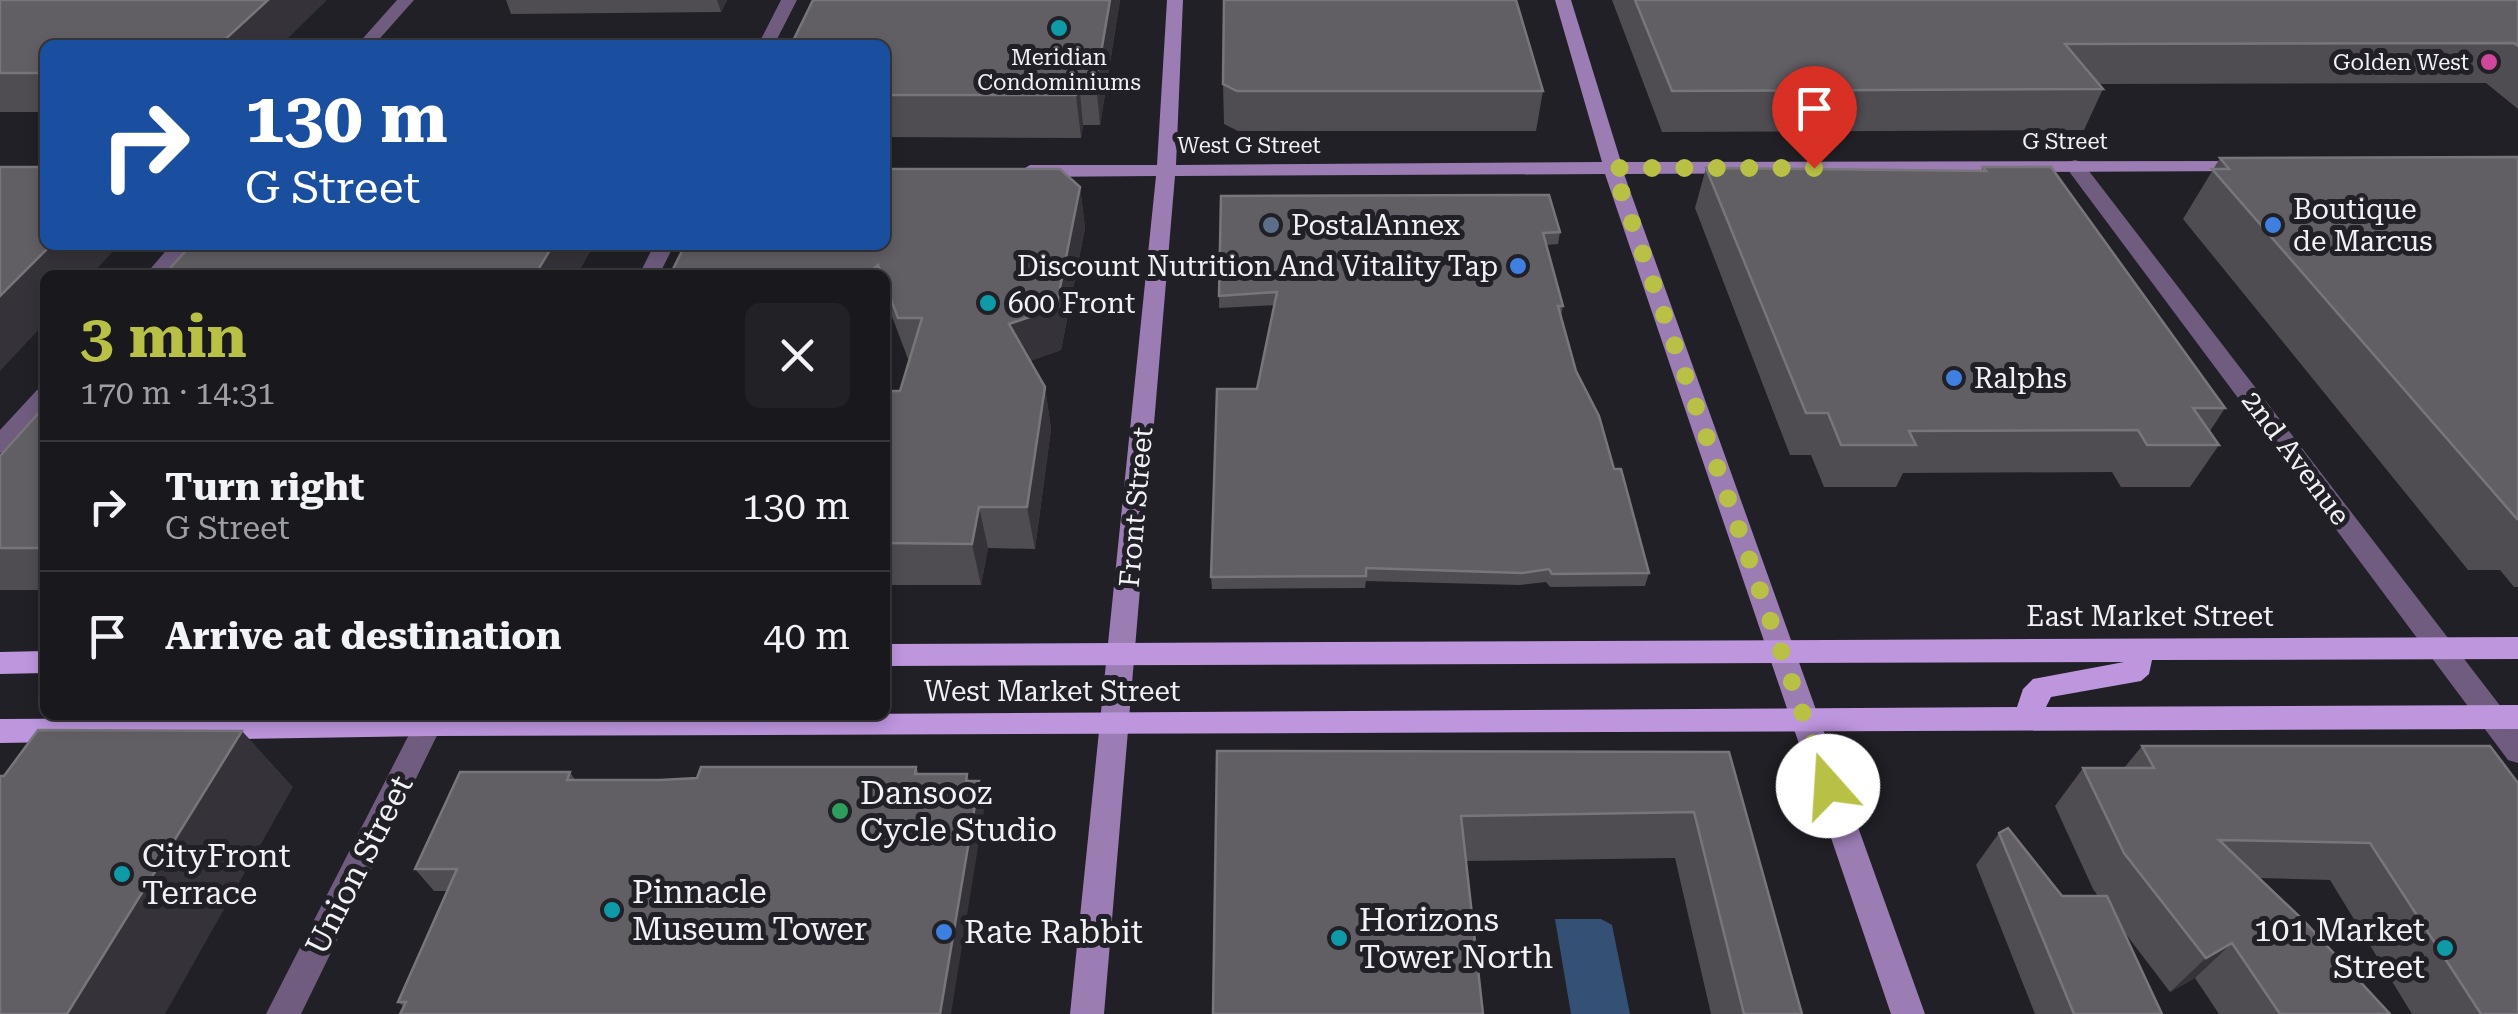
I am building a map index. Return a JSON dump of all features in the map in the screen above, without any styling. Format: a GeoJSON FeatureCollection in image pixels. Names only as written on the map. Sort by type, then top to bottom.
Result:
{"type":"FeatureCollection","features":[{"type":"Feature","properties":{"kind":"main road","name":"Front Street"},"geometry":{"type":"LineString","coordinates":[[1087,1014],[1166,171],[1175,0]]}},
{"type":"Feature","properties":{"kind":"main road"},"geometry":{"type":"LineString","coordinates":[[1563,0],[1613,168],[1908,1014]]}},
{"type":"Feature","properties":{"kind":"main road","name":"G Street"},"geometry":{"type":"LineString","coordinates":[[1613,168],[2265,166]]}},
{"type":"Feature","properties":{"kind":"main road","name":"West G Street"},"geometry":{"type":"LineString","coordinates":[[1014,170],[1613,168]]}},
{"type":"Feature","properties":{"kind":"main road","name":"East Market Street"},"geometry":{"type":"LineString","coordinates":[[1783,651],[2518,648]]}},
{"type":"Feature","properties":{"kind":"main road"},"geometry":{"type":"LineString","coordinates":[[2030,718],[2033,698],[2043,688],[2131,673],[2139,666],[2135,649]]}},
{"type":"Feature","properties":{"kind":"main road","name":"West Market Street"},"geometry":{"type":"LineString","coordinates":[[890,655],[1783,651]]}},
{"type":"Feature","properties":{"kind":"main road"},"geometry":{"type":"LineString","coordinates":[[0,663],[40,662]]}},
{"type":"Feature","properties":{"kind":"main road"},"geometry":{"type":"LineString","coordinates":[[1805,718],[2505,717]]}},
{"type":"Feature","properties":{"kind":"main road","name":"West Market Street"},"geometry":{"type":"LineString","coordinates":[[0,731],[431,720],[1116,723],[1805,718]]}},
{"type":"Feature","properties":{"kind":"street"},"geometry":{"type":"LineString","coordinates":[[370,40],[406,0]]}},
{"type":"Feature","properties":{"kind":"street"},"geometry":{"type":"LineString","coordinates":[[769,40],[789,0]]}},
{"type":"Feature","properties":{"kind":"street","name":"2nd Avenue"},"geometry":{"type":"LineString","coordinates":[[2075,166],[2439,647],[2505,717],[2518,751]]}},
{"type":"Feature","properties":{"kind":"street"},"geometry":{"type":"LineString","coordinates":[[160,270],[178,250]]}},
{"type":"Feature","properties":{"kind":"street"},"geometry":{"type":"LineString","coordinates":[[0,445],[40,401]]}},
{"type":"Feature","properties":{"kind":"street","name":"Union Street"},"geometry":{"type":"LineString","coordinates":[[283,1014],[431,720]]}},
{"type":"Feature","properties":{"kind":"water"},"geometry":{"type":"Polygon","coordinates":[[[1555,919],[1601,919],[1612,925],[1630,1014],[1571,1014],[1555,919]]]}},
{"type":"Feature","properties":{"kind":"building"},"geometry":{"type":"Polygon","coordinates":[[[0,0],[268,0],[224,40],[40,40],[40,73],[0,73],[0,0]]]}},
{"type":"Feature","properties":{"kind":"building"},"geometry":{"type":"Polygon","coordinates":[[[813,0],[1110,0],[1096,82],[1079,82],[1076,95],[890,95],[890,40],[793,40],[813,0]]]}},
{"type":"Feature","properties":{"kind":"building"},"geometry":{"type":"Polygon","coordinates":[[[1224,0],[1516,0],[1543,91],[1237,91],[1223,84],[1224,0]]]}},
{"type":"Feature","properties":{"kind":"building"},"geometry":{"type":"Polygon","coordinates":[[[1635,0],[2518,0],[2518,46],[2065,44],[2103,89],[1672,91],[1635,0]]]}},
{"type":"Feature","properties":{"kind":"building"},"geometry":{"type":"Polygon","coordinates":[[[2518,157],[2517,519],[2212,169],[2229,169],[2220,158],[2518,157]]]}},
{"type":"Feature","properties":{"kind":"building"},"geometry":{"type":"Polygon","coordinates":[[[0,167],[40,167],[40,250],[46,250],[0,296],[0,167]]]}},
{"type":"Feature","properties":{"kind":"building","name":"Ralphs"},"geometry":{"type":"Polygon","coordinates":[[[1983,167],[2051,167],[2225,408],[2193,408],[2219,445],[2147,445],[2138,430],[1909,431],[1916,445],[1841,445],[1828,413],[1806,413],[1706,168],[1986,171],[1983,167]]]}},
{"type":"Feature","properties":{"kind":"building"},"geometry":{"type":"Polygon","coordinates":[[[890,169],[1060,169],[1080,187],[1056,308],[1009,324],[1045,387],[1027,507],[979,507],[972,544],[890,543],[890,391],[900,391],[922,318],[898,318],[890,296],[890,270],[880,270],[878,265],[872,270],[672,270],[682,250],[890,250],[890,169]]]}},
{"type":"Feature","properties":{"kind":"building"},"geometry":{"type":"Polygon","coordinates":[[[1549,195],[1560,232],[1543,233],[1563,306],[1558,306],[1576,371],[1599,416],[1614,469],[1621,469],[1649,573],[1366,568],[1366,576],[1211,577],[1217,389],[1257,389],[1277,292],[1219,296],[1221,196],[1549,195]]]}},
{"type":"Feature","properties":{"kind":"building"},"geometry":{"type":"Polygon","coordinates":[[[186,250],[550,250],[538,270],[168,270],[186,250]]]}},
{"type":"Feature","properties":{"kind":"building"},"geometry":{"type":"Polygon","coordinates":[[[40,412],[40,548],[0,548],[0,456],[40,412]]]}},
{"type":"Feature","properties":{"kind":"building"},"geometry":{"type":"Polygon","coordinates":[[[38,730],[242,731],[67,1014],[0,1014],[0,776],[4,776],[38,730]]]}},
{"type":"Feature","properties":{"kind":"building"},"geometry":{"type":"Polygon","coordinates":[[[2142,746],[2490,746],[2518,783],[2518,1014],[2481,1014],[2370,843],[2219,840],[2302,919],[2390,1014],[2280,1014],[2232,943],[2206,958],[2124,853],[2083,768],[2154,768],[2142,746]]]}},
{"type":"Feature","properties":{"kind":"building"},"geometry":{"type":"Polygon","coordinates":[[[1217,751],[1729,752],[1802,1014],[1744,1014],[1694,812],[1461,816],[1483,1014],[1213,1014],[1217,751]]]}},
{"type":"Feature","properties":{"kind":"building","name":"Pinnacle Museum Tower"},"geometry":{"type":"Polygon","coordinates":[[[701,767],[916,767],[915,774],[967,774],[966,781],[979,781],[940,1014],[400,1014],[406,1002],[398,1002],[457,869],[415,869],[460,772],[570,772],[567,780],[660,780],[697,778],[701,767]]]}},
{"type":"Feature","properties":{"kind":"building"},"geometry":{"type":"Polygon","coordinates":[[[2008,828],[2062,896],[2107,896],[2162,1014],[2074,1014],[1999,833],[2008,828]]]}},
{"type":"Feature","properties":{"kind":"place","name":"Meridian Condominiums"},"geometry":{"type":"Point","coordinates":[1059,28]}},
{"type":"Feature","properties":{"kind":"place","name":"Golden West"},"geometry":{"type":"Point","coordinates":[2489,62]}},
{"type":"Feature","properties":{"kind":"place","name":"PostalAnnex"},"geometry":{"type":"Point","coordinates":[1271,225]}},
{"type":"Feature","properties":{"kind":"place","name":"Boutique de Marcus"},"geometry":{"type":"Point","coordinates":[2273,225]}},
{"type":"Feature","properties":{"kind":"place","name":"Discount Nutrition And Vitality Tap"},"geometry":{"type":"Point","coordinates":[1518,266]}},
{"type":"Feature","properties":{"kind":"place","name":"600 Front"},"geometry":{"type":"Point","coordinates":[988,303]}},
{"type":"Feature","properties":{"kind":"place","name":"Ralphs"},"geometry":{"type":"Point","coordinates":[1954,378]}},
{"type":"Feature","properties":{"kind":"place","name":"Dansooz Cycle Studio"},"geometry":{"type":"Point","coordinates":[840,811]}},
{"type":"Feature","properties":{"kind":"place","name":"CityFront Terrace"},"geometry":{"type":"Point","coordinates":[122,874]}},
{"type":"Feature","properties":{"kind":"place","name":"Pinnacle Museum Tower"},"geometry":{"type":"Point","coordinates":[612,910]}},
{"type":"Feature","properties":{"kind":"place","name":"Rate Rabbit"},"geometry":{"type":"Point","coordinates":[944,932]}},
{"type":"Feature","properties":{"kind":"place","name":"Horizons Tower North"},"geometry":{"type":"Point","coordinates":[1339,938]}},
{"type":"Feature","properties":{"kind":"place","name":"101 Market Street"},"geometry":{"type":"Point","coordinates":[2445,948]}},
{"type":"Feature","properties":{"kind":"route"},"geometry":{"type":"LineString","coordinates":[[1814,168],[1613,168],[1828,786]]}}]}
